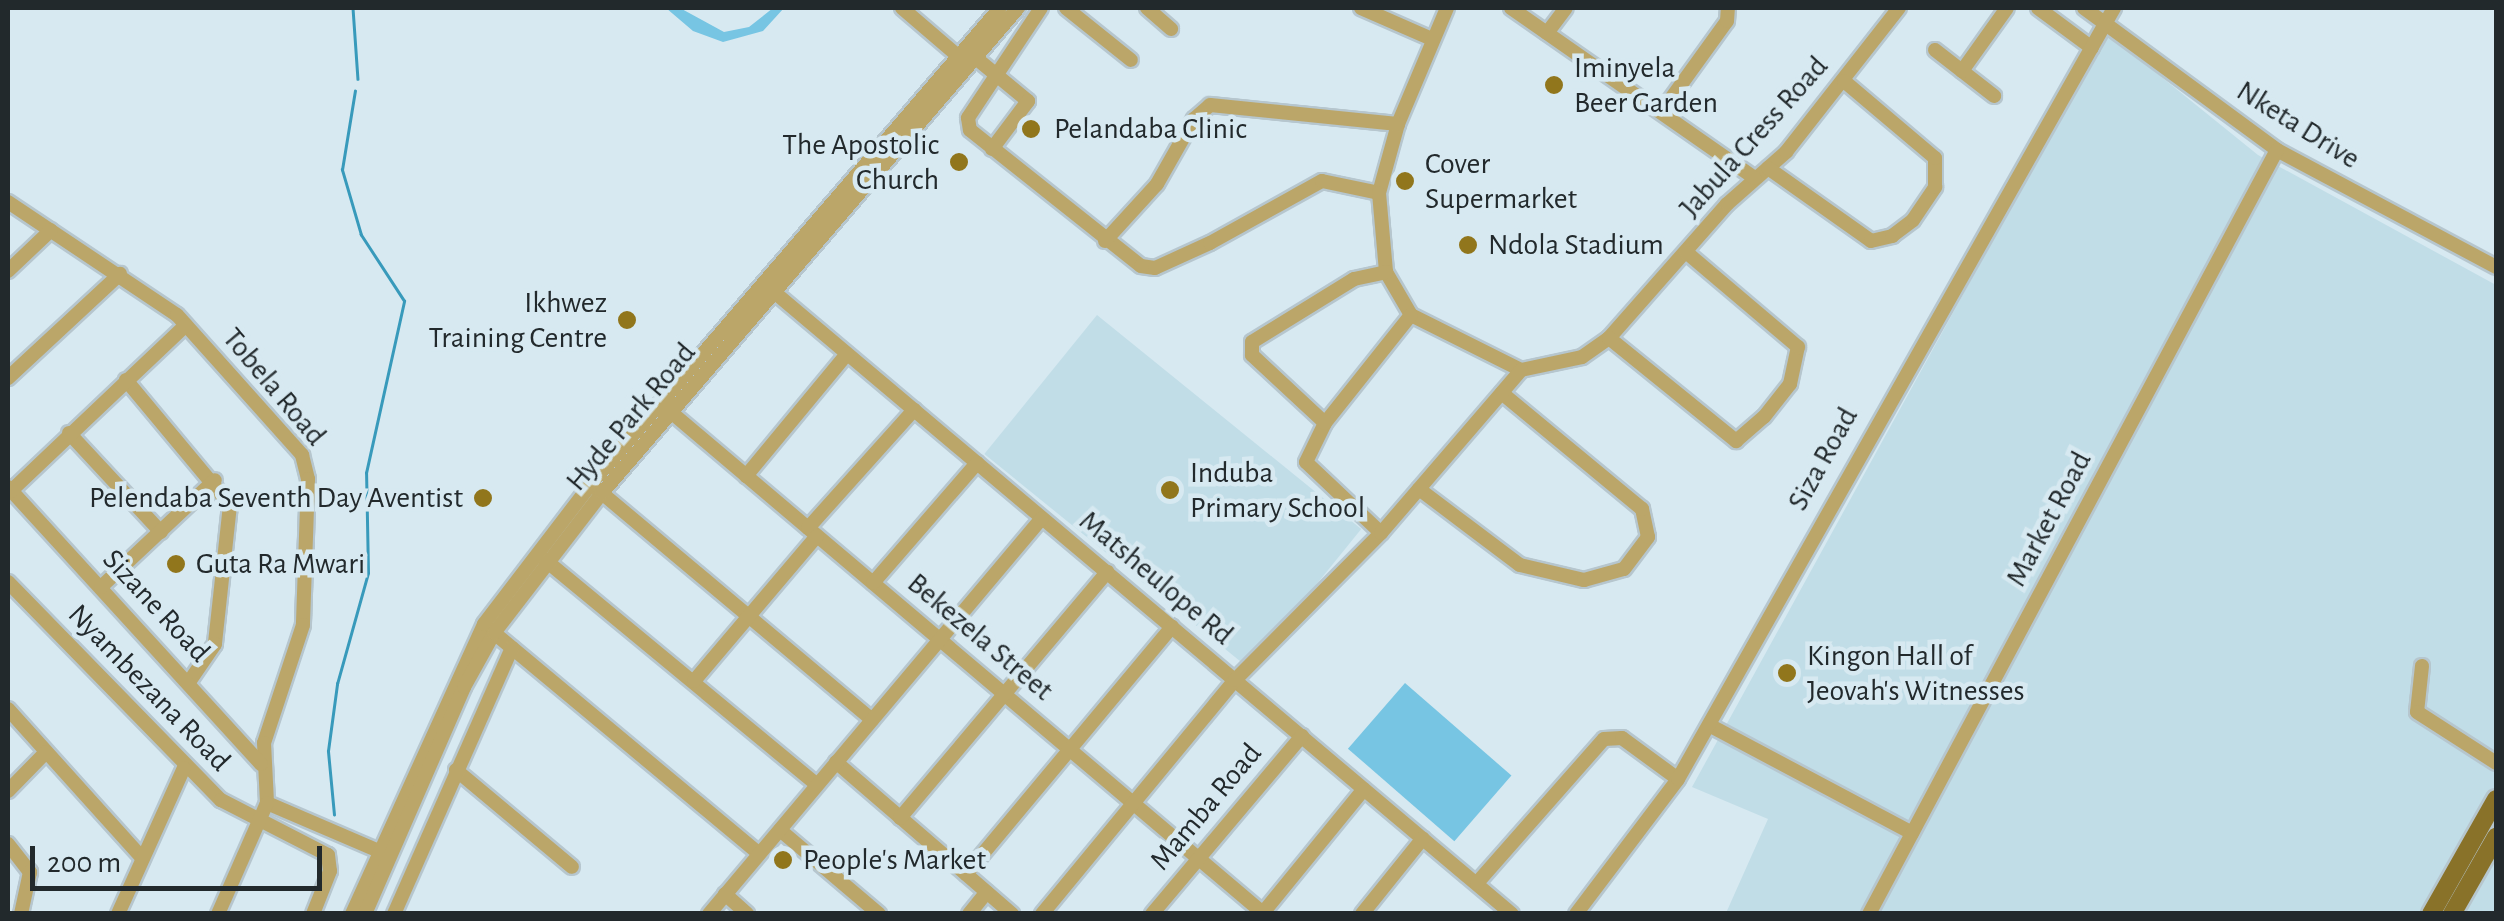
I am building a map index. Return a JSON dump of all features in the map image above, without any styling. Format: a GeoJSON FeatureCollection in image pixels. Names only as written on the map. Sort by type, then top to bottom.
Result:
{"type":"FeatureCollection","features":[{"type":"Feature","properties":{"kind":"main road"},"geometry":{"type":"LineString","coordinates":[[2431,914],[2496,799]]}},
{"type":"Feature","properties":{"kind":"main road"},"geometry":{"type":"LineString","coordinates":[[2452,914],[2496,837]]}},
{"type":"Feature","properties":{"kind":"street"},"geometry":{"type":"LineString","coordinates":[[902,8],[967,57],[995,72],[1028,100],[992,149]]}},
{"type":"Feature","properties":{"kind":"street","name":"Hyde Park Road"},"geometry":{"type":"LineString","coordinates":[[967,57],[1000,8]]}},
{"type":"Feature","properties":{"kind":"street","name":"Hyde Park Road"},"geometry":{"type":"LineString","coordinates":[[352,914],[365,904],[489,628],[542,557],[666,407],[967,57],[1018,8]]}},
{"type":"Feature","properties":{"kind":"street"},"geometry":{"type":"LineString","coordinates":[[1041,8],[995,72],[968,124],[992,149],[1104,241],[1141,266],[1155,268],[1322,181],[1379,193]]}},
{"type":"Feature","properties":{"kind":"street"},"geometry":{"type":"LineString","coordinates":[[1066,8],[1132,60]]}},
{"type":"Feature","properties":{"kind":"street"},"geometry":{"type":"LineString","coordinates":[[1147,8],[1171,29]]}},
{"type":"Feature","properties":{"kind":"street"},"geometry":{"type":"LineString","coordinates":[[1361,8],[1432,39]]}},
{"type":"Feature","properties":{"kind":"street"},"geometry":{"type":"LineString","coordinates":[[1042,914],[1235,680],[1380,533],[1521,370],[1410,316],[1386,272],[1379,193],[1398,124],[1448,8]]}},
{"type":"Feature","properties":{"kind":"street"},"geometry":{"type":"LineString","coordinates":[[1511,8],[1755,178]]}},
{"type":"Feature","properties":{"kind":"street"},"geometry":{"type":"LineString","coordinates":[[1547,33],[1566,8]]}},
{"type":"Feature","properties":{"kind":"street"},"geometry":{"type":"LineString","coordinates":[[1662,110],[1726,21],[1728,8]]}},
{"type":"Feature","properties":{"kind":"street","name":"Jabula Cress Road"},"geometry":{"type":"LineString","coordinates":[[1521,370],[1582,356],[1609,338],[1768,168],[1844,81],[1898,8]]}},
{"type":"Feature","properties":{"kind":"street"},"geometry":{"type":"LineString","coordinates":[[1962,71],[2007,8]]}},
{"type":"Feature","properties":{"kind":"street"},"geometry":{"type":"LineString","coordinates":[[2038,8],[2092,48]]}},
{"type":"Feature","properties":{"kind":"street","name":"Nketa Drive"},"geometry":{"type":"LineString","coordinates":[[2084,8],[2278,150],[2496,267]]}},
{"type":"Feature","properties":{"kind":"street","name":"Siza Road"},"geometry":{"type":"LineString","coordinates":[[1576,914],[1678,779],[2114,8]]}},
{"type":"Feature","properties":{"kind":"street"},"geometry":{"type":"LineString","coordinates":[[1935,50],[1994,96]]}},
{"type":"Feature","properties":{"kind":"street"},"geometry":{"type":"LineString","coordinates":[[1768,168],[1871,240],[1892,236],[1913,220],[1935,187],[1935,158],[1844,81]]}},
{"type":"Feature","properties":{"kind":"street"},"geometry":{"type":"LineString","coordinates":[[1104,241],[1157,184],[1194,120],[1210,106],[1398,124]]}},
{"type":"Feature","properties":{"kind":"street","name":"Market Road"},"geometry":{"type":"LineString","coordinates":[[1870,914],[2278,150]]}},
{"type":"Feature","properties":{"kind":"street","name":"Tobela Road"},"geometry":{"type":"LineString","coordinates":[[8,202],[120,274],[186,325],[308,468],[301,642],[261,764],[267,804]]}},
{"type":"Feature","properties":{"kind":"street"},"geometry":{"type":"LineString","coordinates":[[8,271],[51,230]]}},
{"type":"Feature","properties":{"kind":"street"},"geometry":{"type":"LineString","coordinates":[[1609,338],[1736,441],[1764,417],[1796,372],[1798,347],[1686,252]]}},
{"type":"Feature","properties":{"kind":"street"},"geometry":{"type":"LineString","coordinates":[[1325,423],[1252,355],[1252,342],[1354,279],[1386,272]]}},
{"type":"Feature","properties":{"kind":"street"},"geometry":{"type":"LineString","coordinates":[[8,378],[120,274]]}},
{"type":"Feature","properties":{"kind":"street","name":"Matsheulope Rd"},"geometry":{"type":"LineString","coordinates":[[769,288],[1512,914]]}},
{"type":"Feature","properties":{"kind":"street"},"geometry":{"type":"LineString","coordinates":[[1380,533],[1311,474],[1308,450],[1410,316]]}},
{"type":"Feature","properties":{"kind":"street"},"geometry":{"type":"LineString","coordinates":[[9,489],[186,325]]}},
{"type":"Feature","properties":{"kind":"street"},"geometry":{"type":"LineString","coordinates":[[746,476],[847,354]]}},
{"type":"Feature","properties":{"kind":"street"},"geometry":{"type":"LineString","coordinates":[[126,380],[215,480],[230,506],[218,621],[209,657],[189,682]]}},
{"type":"Feature","properties":{"kind":"street"},"geometry":{"type":"LineString","coordinates":[[1419,489],[1483,542],[1531,569],[1598,580],[1632,560],[1648,537],[1642,510],[1502,393]]}},
{"type":"Feature","properties":{"kind":"street","name":"Bekezela Street"},"geometry":{"type":"LineString","coordinates":[[666,407],[1263,913]]}},
{"type":"Feature","properties":{"kind":"street"},"geometry":{"type":"LineString","coordinates":[[694,682],[914,410]]}},
{"type":"Feature","properties":{"kind":"street"},"geometry":{"type":"LineString","coordinates":[[69,433],[161,532]]}},
{"type":"Feature","properties":{"kind":"street"},"geometry":{"type":"LineString","coordinates":[[873,583],[977,463]]}},
{"type":"Feature","properties":{"kind":"street"},"geometry":{"type":"LineString","coordinates":[[101,587],[215,480]]}},
{"type":"Feature","properties":{"kind":"street","name":"Sizane Road"},"geometry":{"type":"LineString","coordinates":[[9,489],[261,764]]}},
{"type":"Feature","properties":{"kind":"street"},"geometry":{"type":"LineString","coordinates":[[597,489],[872,720]]}},
{"type":"Feature","properties":{"kind":"street"},"geometry":{"type":"LineString","coordinates":[[709,914],[1042,518]]}},
{"type":"Feature","properties":{"kind":"street"},"geometry":{"type":"LineString","coordinates":[[542,557],[817,785]]}},
{"type":"Feature","properties":{"kind":"street"},"geometry":{"type":"LineString","coordinates":[[900,818],[1107,572]]}},
{"type":"Feature","properties":{"kind":"street","name":"Nyambezana Road"},"geometry":{"type":"LineString","coordinates":[[8,582],[184,768],[258,822],[328,855],[330,871],[313,914]]}},
{"type":"Feature","properties":{"kind":"street"},"geometry":{"type":"LineString","coordinates":[[966,874],[1172,627]]}},
{"type":"Feature","properties":{"kind":"street"},"geometry":{"type":"LineString","coordinates":[[489,628],[759,854]]}},
{"type":"Feature","properties":{"kind":"street"},"geometry":{"type":"LineString","coordinates":[[365,904],[395,913],[512,648]]}},
{"type":"Feature","properties":{"kind":"street"},"geometry":{"type":"LineString","coordinates":[[2422,666],[2418,712],[2496,763]]}},
{"type":"Feature","properties":{"kind":"street"},"geometry":{"type":"LineString","coordinates":[[8,710],[142,858]]}},
{"type":"Feature","properties":{"kind":"street"},"geometry":{"type":"LineString","coordinates":[[1709,725],[1912,833]]}},
{"type":"Feature","properties":{"kind":"street","name":"Mamba Road"},"geometry":{"type":"LineString","coordinates":[[1152,914],[1302,736]]}},
{"type":"Feature","properties":{"kind":"street"},"geometry":{"type":"LineString","coordinates":[[1477,884],[1604,739],[1622,738],[1678,779]]}},
{"type":"Feature","properties":{"kind":"street"},"geometry":{"type":"LineString","coordinates":[[8,791],[46,752]]}},
{"type":"Feature","properties":{"kind":"street"},"geometry":{"type":"LineString","coordinates":[[836,762],[1012,914]]}},
{"type":"Feature","properties":{"kind":"street"},"geometry":{"type":"LineString","coordinates":[[118,914],[184,768]]}},
{"type":"Feature","properties":{"kind":"street"},"geometry":{"type":"LineString","coordinates":[[456,770],[572,866]]}},
{"type":"Feature","properties":{"kind":"street"},"geometry":{"type":"LineString","coordinates":[[1263,913],[1364,789]]}},
{"type":"Feature","properties":{"kind":"street"},"geometry":{"type":"LineString","coordinates":[[218,914],[267,804],[385,854]]}},
{"type":"Feature","properties":{"kind":"street"},"geometry":{"type":"LineString","coordinates":[[780,830],[879,914]]}},
{"type":"Feature","properties":{"kind":"street"},"geometry":{"type":"LineString","coordinates":[[1362,914],[1423,838]]}},
{"type":"Feature","properties":{"kind":"street"},"geometry":{"type":"LineString","coordinates":[[8,844],[30,872],[21,914]]}},
{"type":"Feature","properties":{"kind":"street"},"geometry":{"type":"LineString","coordinates":[[969,914],[987,892]]}},
{"type":"Feature","properties":{"kind":"street"},"geometry":{"type":"LineString","coordinates":[[725,894],[747,914]]}},
{"type":"Feature","properties":{"kind":"shaded area"},"geometry":{"type":"Polygon","coordinates":[[[666,8],[680,8],[724,32],[749,27],[773,8],[784,8],[763,31],[723,42],[693,31],[666,8]]]}},
{"type":"Feature","properties":{"kind":"shaded area"},"geometry":{"type":"Polygon","coordinates":[[[2107,33],[2258,155],[2496,285],[2496,913],[1726,913],[1768,819],[1692,787],[2107,33]]]}},
{"type":"Feature","properties":{"kind":"shaded area","name":"Induba Primary School"},"geometry":{"type":"Polygon","coordinates":[[[1097,315],[1361,529],[1249,668],[984,454],[1097,315]]]}},
{"type":"Feature","properties":{"kind":"shaded area"},"geometry":{"type":"Polygon","coordinates":[[[1405,683],[1511,776],[1454,841],[1348,749],[1405,683]]]}},
{"type":"Feature","properties":{"kind":"waterway"},"geometry":{"type":"LineString","coordinates":[[353,8],[358,79]]}},
{"type":"Feature","properties":{"kind":"waterway"},"geometry":{"type":"LineString","coordinates":[[334,815],[328,751],[337,684],[368,573],[366,473],[404,301],[361,235],[342,170],[355,91]]}},
{"type":"Feature","properties":{"kind":"place","name":"Iminyela Beer Garden"},"geometry":{"type":"Point","coordinates":[1554,85]}},
{"type":"Feature","properties":{"kind":"place","name":"Pelandaba Clinic"},"geometry":{"type":"Point","coordinates":[1031,129]}},
{"type":"Feature","properties":{"kind":"place","name":"The Apostolic Church"},"geometry":{"type":"Point","coordinates":[959,162]}},
{"type":"Feature","properties":{"kind":"place","name":"Cover Supermarket"},"geometry":{"type":"Point","coordinates":[1405,181]}},
{"type":"Feature","properties":{"kind":"place","name":"Ndola Stadium"},"geometry":{"type":"Point","coordinates":[1468,245]}},
{"type":"Feature","properties":{"kind":"place","name":"Ikhwez Training Centre"},"geometry":{"type":"Point","coordinates":[627,320]}},
{"type":"Feature","properties":{"kind":"place","name":"Induba Primary School"},"geometry":{"type":"Point","coordinates":[1170,490]}},
{"type":"Feature","properties":{"kind":"place","name":"Pelendaba Seventh Day Aventist"},"geometry":{"type":"Point","coordinates":[483,498]}},
{"type":"Feature","properties":{"kind":"place","name":"Guta Ra Mwari"},"geometry":{"type":"Point","coordinates":[176,564]}},
{"type":"Feature","properties":{"kind":"place","name":"Kingon Hall of Jeovah's Witnesses"},"geometry":{"type":"Point","coordinates":[1787,673]}},
{"type":"Feature","properties":{"kind":"place","name":"People's Market"},"geometry":{"type":"Point","coordinates":[783,860]}}]}
